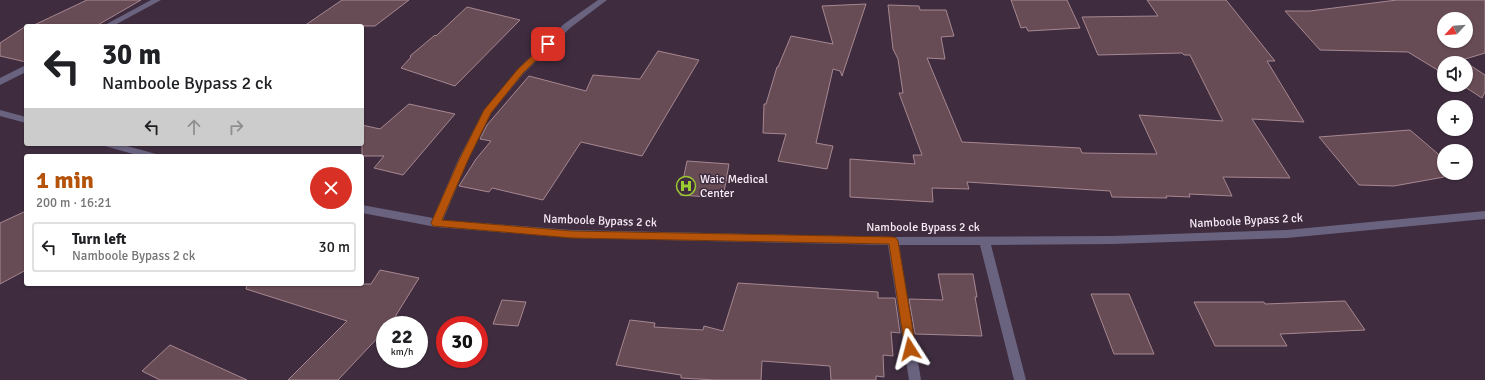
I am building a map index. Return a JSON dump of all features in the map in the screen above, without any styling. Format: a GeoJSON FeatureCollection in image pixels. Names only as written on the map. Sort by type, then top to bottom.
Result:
{"type":"FeatureCollection","features":[{"type":"Feature","properties":{"kind":"street"},"geometry":{"type":"LineString","coordinates":[[111,24],[157,0]]}},
{"type":"Feature","properties":{"kind":"street"},"geometry":{"type":"LineString","coordinates":[[436,223],[463,160],[487,112],[520,71],[567,26],[603,0]]}},
{"type":"Feature","properties":{"kind":"street"},"geometry":{"type":"LineString","coordinates":[[0,82],[24,69]]}},
{"type":"Feature","properties":{"kind":"street"},"geometry":{"type":"LineString","coordinates":[[0,113],[24,119]]}},
{"type":"Feature","properties":{"kind":"street"},"geometry":{"type":"LineString","coordinates":[[116,146],[146,154]]}},
{"type":"Feature","properties":{"kind":"street","name":"Namboole Bypass 2 ck"},"geometry":{"type":"LineString","coordinates":[[364,209],[436,223],[572,234],[893,241],[1113,240],[1287,234],[1485,215]]}},
{"type":"Feature","properties":{"kind":"street"},"geometry":{"type":"LineString","coordinates":[[984,240],[1020,380]]}},
{"type":"Feature","properties":{"kind":"street"},"geometry":{"type":"LineString","coordinates":[[893,241],[915,380]]}},
{"type":"Feature","properties":{"kind":"building"},"geometry":{"type":"Polygon","coordinates":[[[87,0],[141,0],[99,24],[36,24],[87,0]]]}},
{"type":"Feature","properties":{"kind":"building"},"geometry":{"type":"Polygon","coordinates":[[[342,0],[409,0],[375,26],[364,26],[364,24],[307,24],[342,0]]]}},
{"type":"Feature","properties":{"kind":"building"},"geometry":{"type":"Polygon","coordinates":[[[1011,0],[1067,0],[1080,28],[1028,31],[1026,27],[1021,28],[1011,0]]]}},
{"type":"Feature","properties":{"kind":"building"},"geometry":{"type":"Polygon","coordinates":[[[1147,0],[1226,0],[1275,61],[1267,61],[1304,122],[1252,119],[1290,178],[1223,177],[1232,196],[1189,194],[1190,197],[1112,197],[1110,191],[967,182],[969,189],[932,188],[933,202],[850,197],[850,159],[915,164],[913,155],[922,155],[899,93],[903,93],[898,59],[893,49],[888,5],[919,6],[920,10],[946,10],[954,36],[941,37],[945,59],[927,58],[962,142],[1080,148],[1082,153],[1157,154],[1139,115],[1223,121],[1190,55],[1184,55],[1182,53],[1098,55],[1082,17],[1158,16],[1147,0]]]}},
{"type":"Feature","properties":{"kind":"building"},"geometry":{"type":"Polygon","coordinates":[[[1397,0],[1485,0],[1485,53],[1473,57],[1437,56],[1437,70],[1408,52],[1320,50],[1285,11],[1310,11],[1397,0]]]}},
{"type":"Feature","properties":{"kind":"building"},"geometry":{"type":"Polygon","coordinates":[[[866,4],[842,76],[840,71],[833,69],[816,143],[833,146],[827,169],[778,161],[786,134],[763,133],[764,104],[766,104],[777,67],[791,36],[833,44],[822,6],[866,4]]]}},
{"type":"Feature","properties":{"kind":"building"},"geometry":{"type":"Polygon","coordinates":[[[467,7],[520,20],[455,86],[401,68],[411,57],[410,56],[435,35],[436,36],[467,7]]]}},
{"type":"Feature","properties":{"kind":"building"},"geometry":{"type":"Polygon","coordinates":[[[24,27],[24,62],[0,56],[0,43],[24,27]]]}},
{"type":"Feature","properties":{"kind":"building"},"geometry":{"type":"Polygon","coordinates":[[[658,51],[699,60],[642,156],[581,142],[543,200],[492,188],[489,192],[459,186],[476,159],[491,141],[480,139],[487,125],[529,76],[586,91],[593,75],[640,79],[658,51]]]}},
{"type":"Feature","properties":{"kind":"building"},"geometry":{"type":"Polygon","coordinates":[[[1473,67],[1485,75],[1485,92],[1482,98],[1473,92],[1473,67]]]}},
{"type":"Feature","properties":{"kind":"building"},"geometry":{"type":"Polygon","coordinates":[[[409,104],[455,114],[403,175],[374,168],[384,156],[364,156],[364,154],[362,154],[362,146],[364,146],[364,125],[380,129],[409,104]]]}},
{"type":"Feature","properties":{"kind":"building"},"geometry":{"type":"Polygon","coordinates":[[[1410,130],[1437,153],[1437,178],[1394,186],[1359,185],[1319,137],[1410,130]]]}},
{"type":"Feature","properties":{"kind":"building"},"geometry":{"type":"Polygon","coordinates":[[[687,161],[729,164],[723,198],[680,195],[687,161]]]}},
{"type":"Feature","properties":{"kind":"building"},"geometry":{"type":"Polygon","coordinates":[[[24,212],[24,271],[0,284],[0,223],[24,212]]]}},
{"type":"Feature","properties":{"kind":"building"},"geometry":{"type":"Polygon","coordinates":[[[380,270],[419,278],[396,316],[376,316],[376,340],[338,380],[288,380],[347,321],[246,289],[247,286],[364,286],[364,284],[371,284],[380,270]]]}},
{"type":"Feature","properties":{"kind":"building"},"geometry":{"type":"Polygon","coordinates":[[[938,274],[973,274],[977,297],[975,297],[982,336],[915,334],[909,299],[943,300],[938,274]]]}},
{"type":"Feature","properties":{"kind":"building"},"geometry":{"type":"Polygon","coordinates":[[[738,283],[878,292],[878,298],[895,298],[900,333],[891,332],[893,356],[883,355],[884,377],[876,376],[876,380],[831,380],[830,366],[762,361],[761,380],[715,380],[681,378],[681,375],[616,365],[630,320],[655,323],[654,327],[703,330],[704,326],[723,331],[738,283]]]}},
{"type":"Feature","properties":{"kind":"building"},"geometry":{"type":"Polygon","coordinates":[[[1091,294],[1129,294],[1154,354],[1114,354],[1091,294]]]}},
{"type":"Feature","properties":{"kind":"building"},"geometry":{"type":"Polygon","coordinates":[[[502,300],[526,302],[518,326],[493,324],[502,300]]]}},
{"type":"Feature","properties":{"kind":"building"},"geometry":{"type":"Polygon","coordinates":[[[1345,301],[1365,330],[1280,334],[1287,346],[1215,346],[1194,302],[1264,302],[1265,304],[1345,301]]]}},
{"type":"Feature","properties":{"kind":"building"},"geometry":{"type":"Polygon","coordinates":[[[170,345],[247,380],[160,380],[142,371],[170,345]]]}},
{"type":"Feature","properties":{"kind":"place","name":"Waic Medical Center"},"geometry":{"type":"Point","coordinates":[686,186]}},
{"type":"Feature","properties":{"kind":"route"},"geometry":{"type":"LineString","coordinates":[[548,44],[520,71],[487,112],[463,160],[436,223],[572,234],[893,241],[910,349]]}}]}
